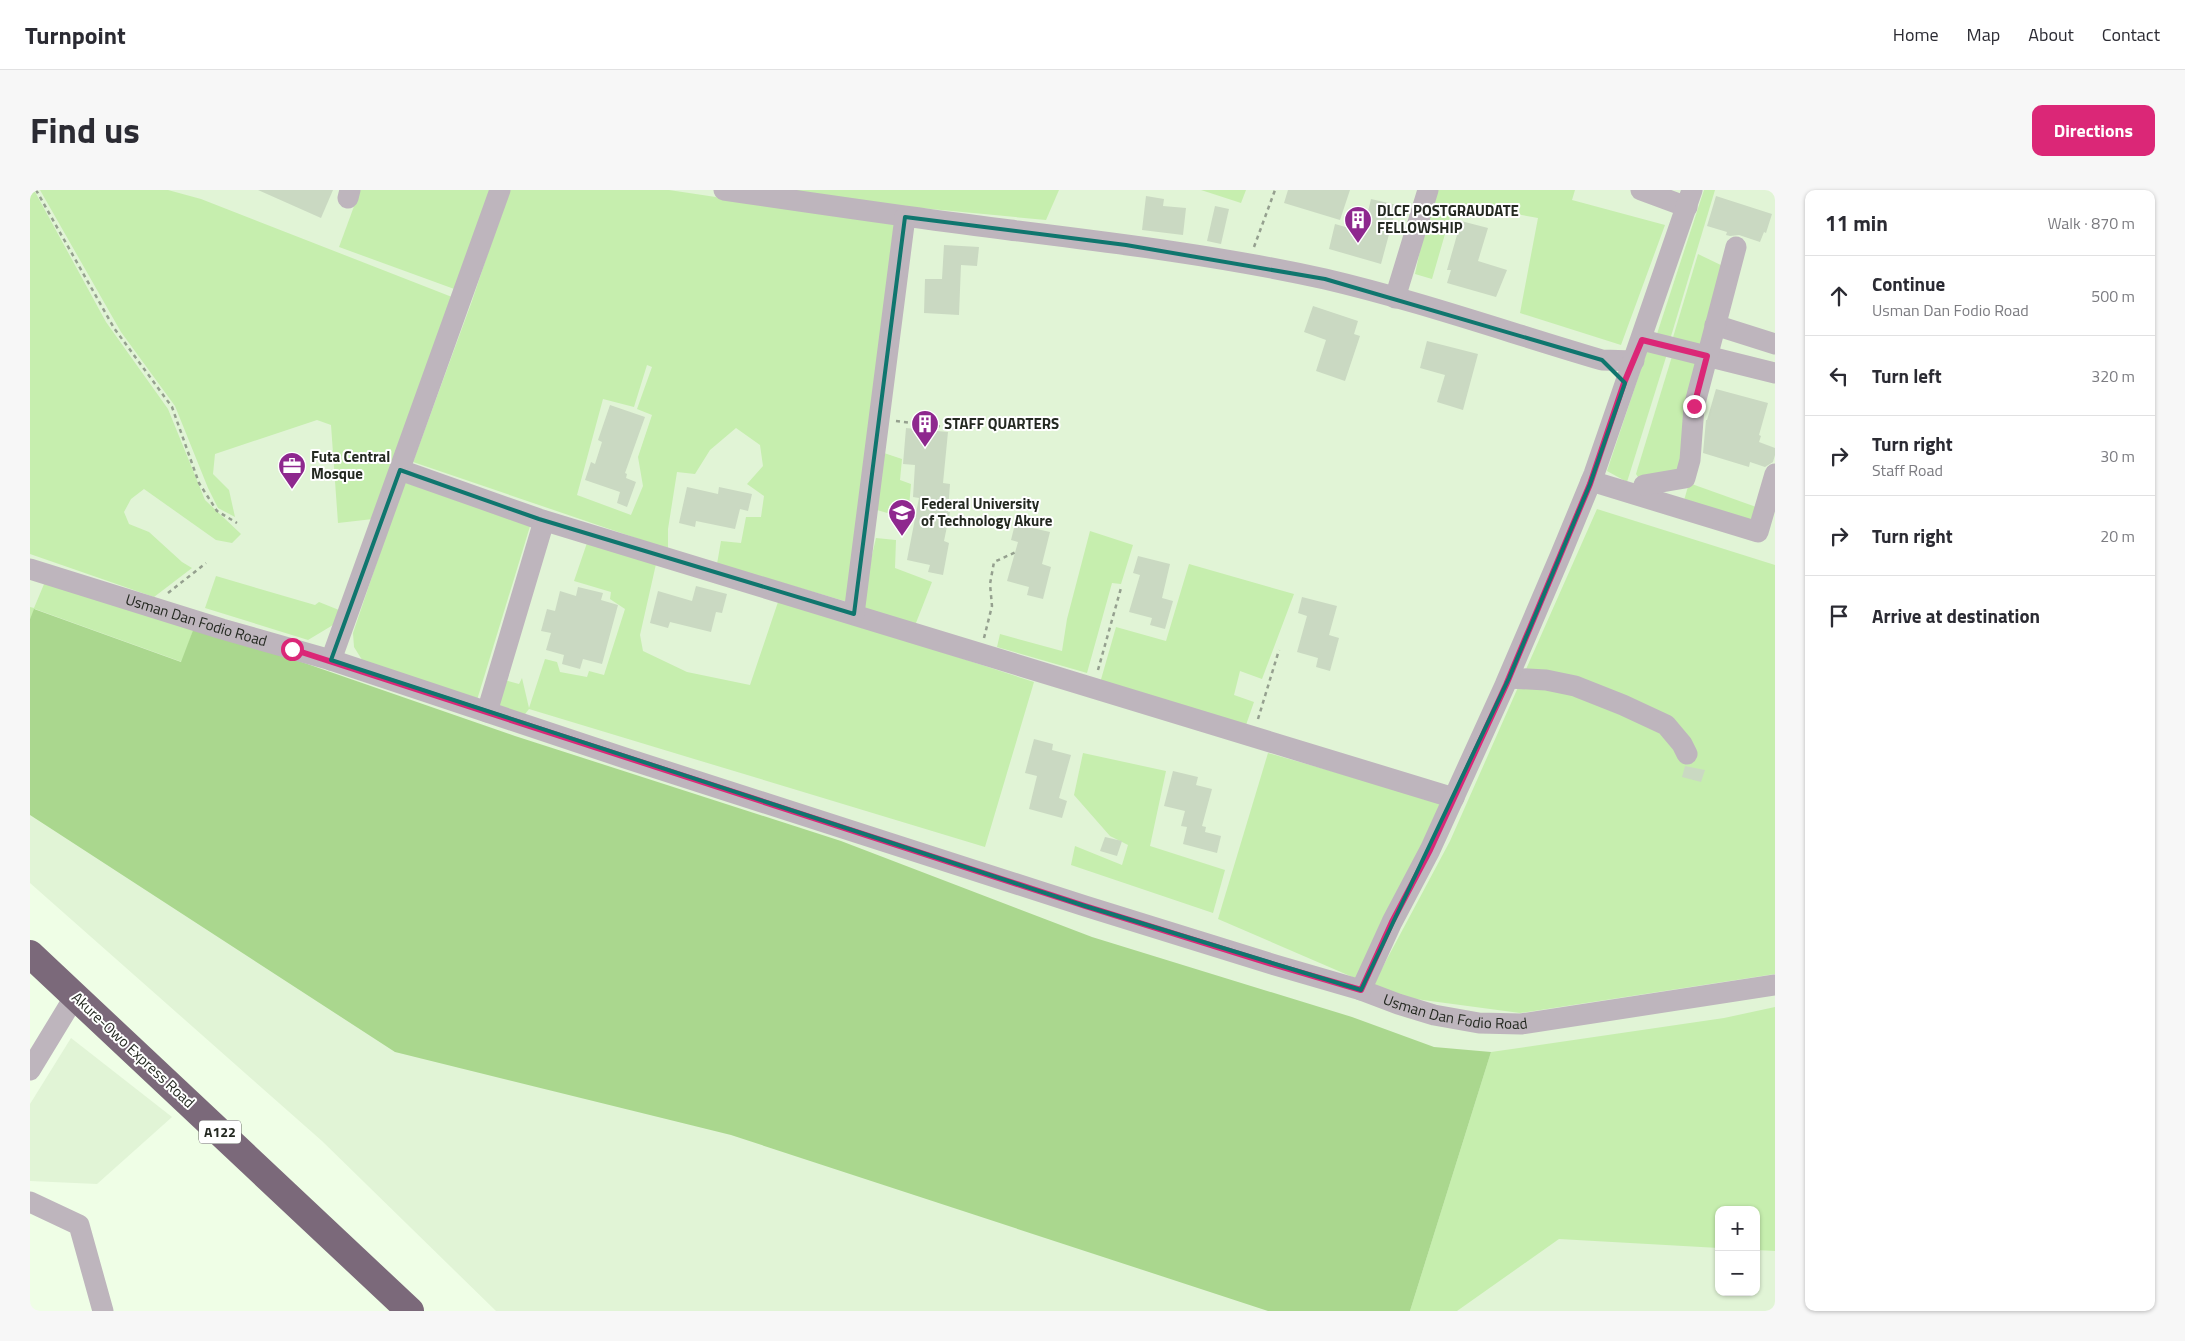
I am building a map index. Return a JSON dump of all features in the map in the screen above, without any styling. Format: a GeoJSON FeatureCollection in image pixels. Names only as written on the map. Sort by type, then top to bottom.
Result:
{"type":"FeatureCollection","features":[{"type":"Feature","properties":{"kind":"highway","name":"Akure-Owo Express Road"},"geometry":{"type":"LineString","coordinates":[[30,954],[410,1311]]}},
{"type":"Feature","properties":{"kind":"street"},"geometry":{"type":"LineString","coordinates":[[331,660],[500,190]]}},
{"type":"Feature","properties":{"kind":"street"},"geometry":{"type":"LineString","coordinates":[[724,190],[905,217],[1126,245],[1247,264],[1326,279],[1602,360],[1634,361]]}},
{"type":"Feature","properties":{"kind":"street"},"geometry":{"type":"LineString","coordinates":[[1396,298],[1428,190]]}},
{"type":"Feature","properties":{"kind":"street"},"geometry":{"type":"LineString","coordinates":[[1361,990],[1454,798],[1509,678],[1591,481],[1624,383],[1642,340],[1690,199],[1641,190]]}},
{"type":"Feature","properties":{"kind":"street"},"geometry":{"type":"LineString","coordinates":[[854,614],[905,217]]}},
{"type":"Feature","properties":{"kind":"street"},"geometry":{"type":"LineString","coordinates":[[1644,485],[1685,478],[1690,460],[1694,406],[1736,247]]}},
{"type":"Feature","properties":{"kind":"street"},"geometry":{"type":"LineString","coordinates":[[1715,325],[1775,344]]}},
{"type":"Feature","properties":{"kind":"street"},"geometry":{"type":"LineString","coordinates":[[1642,340],[1775,374]]}},
{"type":"Feature","properties":{"kind":"street"},"geometry":{"type":"LineString","coordinates":[[1602,360],[1624,383]]}},
{"type":"Feature","properties":{"kind":"street"},"geometry":{"type":"LineString","coordinates":[[400,470],[544,521],[1454,798]]}},
{"type":"Feature","properties":{"kind":"street"},"geometry":{"type":"LineString","coordinates":[[1591,481],[1758,532],[1775,474]]}},
{"type":"Feature","properties":{"kind":"street"},"geometry":{"type":"LineString","coordinates":[[487,712],[544,521]]}},
{"type":"Feature","properties":{"kind":"street","name":"Usman Dan Fodio Road"},"geometry":{"type":"LineString","coordinates":[[30,569],[152,608],[331,660],[1085,906],[1361,990],[1434,1015],[1479,1023],[1521,1024],[1775,985]]}},
{"type":"Feature","properties":{"kind":"street"},"geometry":{"type":"LineString","coordinates":[[1509,678],[1546,680],[1574,686],[1623,705],[1666,725],[1682,744],[1687,754]]}},
{"type":"Feature","properties":{"kind":"street"},"geometry":{"type":"LineString","coordinates":[[30,1070],[75,996]]}},
{"type":"Feature","properties":{"kind":"street"},"geometry":{"type":"LineString","coordinates":[[30,1202],[79,1224],[103,1311]]}},
{"type":"Feature","properties":{"kind":"path"},"geometry":{"type":"LineString","coordinates":[[36,190],[114,328],[172,407],[199,483],[217,512],[237,523]]}},
{"type":"Feature","properties":{"kind":"path"},"geometry":{"type":"LineString","coordinates":[[1247,264],[1276,190]]}},
{"type":"Feature","properties":{"kind":"path"},"geometry":{"type":"LineString","coordinates":[[879,419],[962,429]]}},
{"type":"Feature","properties":{"kind":"path"},"geometry":{"type":"LineString","coordinates":[[975,652],[984,637],[992,606],[990,584],[994,562],[1016,552]]}},
{"type":"Feature","properties":{"kind":"path"},"geometry":{"type":"LineString","coordinates":[[152,608],[179,583],[206,563]]}},
{"type":"Feature","properties":{"kind":"path"},"geometry":{"type":"LineString","coordinates":[[1093,689],[1121,588]]}},
{"type":"Feature","properties":{"kind":"path"},"geometry":{"type":"LineString","coordinates":[[1252,737],[1279,650]]}},
{"type":"Feature","properties":{"kind":"highlighted area"},"geometry":{"type":"Polygon","coordinates":[[[905,217],[1126,245],[1325,279],[1602,360],[1625,383],[1590,484],[1509,678],[1361,990],[1085,906],[331,660],[400,470],[539,519],[854,614],[905,217]]]}},
{"type":"Feature","properties":{"kind":"shaded area","name":"Federal University of Technology Akure"},"geometry":{"type":"Polygon","coordinates":[[[30,190],[1775,190],[1775,1311],[496,1311],[322,1141],[30,883],[30,190]]]}},
{"type":"Feature","properties":{"kind":"shaded area"},"geometry":{"type":"Polygon","coordinates":[[[71,1038],[172,1117],[97,1184],[30,1181],[30,1104],[71,1038]]]}},
{"type":"Feature","properties":{"kind":"green space"},"geometry":{"type":"Polygon","coordinates":[[[30,190],[34,190],[106,322],[168,409],[205,500],[241,534],[232,543],[216,540],[144,489],[131,499],[124,512],[129,524],[149,532],[182,562],[192,568],[154,597],[30,554],[30,190]]]}},
{"type":"Feature","properties":{"kind":"green space"},"geometry":{"type":"Polygon","coordinates":[[[40,190],[168,190],[201,199],[452,297],[373,519],[338,523],[331,425],[317,420],[215,454],[213,474],[229,490],[235,517],[218,508],[175,406],[121,332],[40,190]]]}},
{"type":"Feature","properties":{"kind":"green space"},"geometry":{"type":"Polygon","coordinates":[[[360,190],[492,190],[457,290],[339,247],[360,190]]]}},
{"type":"Feature","properties":{"kind":"green space"},"geometry":{"type":"Polygon","coordinates":[[[509,190],[669,190],[894,224],[848,602],[717,564],[721,541],[741,543],[746,517],[761,517],[764,496],[747,484],[763,466],[760,445],[736,428],[710,450],[695,474],[677,472],[668,529],[668,549],[413,462],[472,301],[509,190]],[[647,365],[634,407],[603,399],[577,495],[631,515],[643,486],[638,457],[652,415],[637,409],[652,367],[647,365]]]}},
{"type":"Feature","properties":{"kind":"green space"},"geometry":{"type":"Polygon","coordinates":[[[730,190],[1059,190],[1046,220],[730,190]]]}},
{"type":"Feature","properties":{"kind":"green space"},"geometry":{"type":"Polygon","coordinates":[[[1201,190],[1246,190],[1241,203],[1201,190]]]}},
{"type":"Feature","properties":{"kind":"green space"},"geometry":{"type":"Polygon","coordinates":[[[1433,190],[1575,190],[1572,200],[1665,225],[1621,345],[1520,313],[1538,218],[1454,203],[1432,279],[1415,274],[1433,190]]]}},
{"type":"Feature","properties":{"kind":"green space"},"geometry":{"type":"Polygon","coordinates":[[[1704,190],[1715,190],[1669,343],[1655,340],[1704,190]]]}},
{"type":"Feature","properties":{"kind":"green space"},"geometry":{"type":"Polygon","coordinates":[[[1698,254],[1727,268],[1705,353],[1671,344],[1698,254]]]}},
{"type":"Feature","properties":{"kind":"green space"},"geometry":{"type":"Polygon","coordinates":[[[1649,345],[1667,354],[1627,482],[1607,471],[1649,345]]]}},
{"type":"Feature","properties":{"kind":"green space"},"geometry":{"type":"Polygon","coordinates":[[[1673,353],[1703,359],[1681,475],[1640,480],[1636,474],[1673,353]]]}},
{"type":"Feature","properties":{"kind":"green space"},"geometry":{"type":"Polygon","coordinates":[[[884,453],[902,459],[900,480],[911,484],[908,519],[877,510],[884,453]]]}},
{"type":"Feature","properties":{"kind":"green space"},"geometry":{"type":"Polygon","coordinates":[[[404,482],[531,523],[477,700],[364,663],[354,647],[353,633],[404,482]]]}},
{"type":"Feature","properties":{"kind":"green space"},"geometry":{"type":"Polygon","coordinates":[[[1689,483],[1759,508],[1752,525],[1683,504],[1689,483]]]}},
{"type":"Feature","properties":{"kind":"green space"},"geometry":{"type":"Polygon","coordinates":[[[1597,509],[1775,565],[1775,974],[1520,1013],[1408,998],[1372,987],[1450,841],[1597,509]]]}},
{"type":"Feature","properties":{"kind":"green space"},"geometry":{"type":"Polygon","coordinates":[[[1090,531],[1133,545],[1121,584],[1112,583],[1087,673],[997,647],[1000,634],[1062,651],[1067,619],[1090,531]]]}},
{"type":"Feature","properties":{"kind":"green space"},"geometry":{"type":"Polygon","coordinates":[[[876,538],[896,540],[895,568],[932,582],[914,628],[859,610],[876,538]]]}},
{"type":"Feature","properties":{"kind":"green space"},"geometry":{"type":"Polygon","coordinates":[[[588,540],[656,564],[640,635],[643,651],[687,672],[750,685],[779,599],[1034,682],[985,847],[529,709],[522,718],[496,708],[504,680],[519,684],[522,678],[529,708],[545,659],[557,662],[560,672],[587,677],[589,671],[604,675],[625,609],[610,599],[611,592],[574,581],[588,540]]]}},
{"type":"Feature","properties":{"kind":"green space"},"geometry":{"type":"Polygon","coordinates":[[[1189,564],[1294,594],[1262,679],[1240,671],[1234,695],[1254,702],[1246,725],[1100,683],[1116,627],[1166,641],[1189,564]]]}},
{"type":"Feature","properties":{"kind":"green space"},"geometry":{"type":"Polygon","coordinates":[[[216,576],[315,605],[319,602],[339,610],[333,625],[308,640],[205,608],[216,576]]]}},
{"type":"Feature","properties":{"kind":"green space"},"geometry":{"type":"Polygon","coordinates":[[[47,577],[195,625],[182,662],[35,609],[30,619],[30,607],[34,608],[47,577]]]}},
{"type":"Feature","properties":{"kind":"green space"},"geometry":{"type":"Polygon","coordinates":[[[34,609],[181,662],[195,625],[515,736],[841,841],[1092,937],[1352,1017],[1434,1047],[1491,1052],[1410,1311],[1268,1311],[731,1135],[395,1052],[30,815],[30,619],[34,609]]]}},
{"type":"Feature","properties":{"kind":"green space"},"geometry":{"type":"Polygon","coordinates":[[[1083,753],[1166,771],[1150,846],[1225,870],[1213,913],[1071,865],[1075,846],[1122,865],[1128,845],[1110,836],[1074,795],[1083,753]]]}},
{"type":"Feature","properties":{"kind":"green space"},"geometry":{"type":"Polygon","coordinates":[[[1268,753],[1450,805],[1364,982],[1218,919],[1268,753]]]}},
{"type":"Feature","properties":{"kind":"green space"},"geometry":{"type":"Polygon","coordinates":[[[1775,1007],[1775,1251],[1760,1250],[1760,1206],[1715,1206],[1715,1248],[1559,1239],[1457,1311],[1410,1311],[1491,1052],[1724,1018],[1775,1007]]]}},
{"type":"Feature","properties":{"kind":"building"},"geometry":{"type":"Polygon","coordinates":[[[258,190],[333,190],[321,218],[258,190]]]}},
{"type":"Feature","properties":{"kind":"building"},"geometry":{"type":"Polygon","coordinates":[[[1288,190],[1350,190],[1340,220],[1284,203],[1288,190]]]}},
{"type":"Feature","properties":{"kind":"building"},"geometry":{"type":"Polygon","coordinates":[[[1146,196],[1164,199],[1163,206],[1186,208],[1183,235],[1142,230],[1146,196]]]}},
{"type":"Feature","properties":{"kind":"building"},"geometry":{"type":"Polygon","coordinates":[[[1716,196],[1772,214],[1766,233],[1764,232],[1760,242],[1739,235],[1726,235],[1727,232],[1707,226],[1716,196]]]}},
{"type":"Feature","properties":{"kind":"building","name":"DLCF POSTGRAUDATE FELLOWSHIP"},"geometry":{"type":"Polygon","coordinates":[[[1371,199],[1397,205],[1381,264],[1329,249],[1335,224],[1363,232],[1371,199]]]}},
{"type":"Feature","properties":{"kind":"building"},"geometry":{"type":"Polygon","coordinates":[[[1215,206],[1229,209],[1221,244],[1207,241],[1215,206]]]}},
{"type":"Feature","properties":{"kind":"building"},"geometry":{"type":"Polygon","coordinates":[[[1461,221],[1488,228],[1478,261],[1507,270],[1496,297],[1447,283],[1451,270],[1447,270],[1461,221]]]}},
{"type":"Feature","properties":{"kind":"building"},"geometry":{"type":"Polygon","coordinates":[[[944,245],[979,247],[977,266],[961,265],[959,315],[924,313],[925,279],[942,279],[944,245]]]}},
{"type":"Feature","properties":{"kind":"building"},"geometry":{"type":"Polygon","coordinates":[[[1313,306],[1358,321],[1354,334],[1360,336],[1345,381],[1316,371],[1326,340],[1304,332],[1313,306]]]}},
{"type":"Feature","properties":{"kind":"building"},"geometry":{"type":"Polygon","coordinates":[[[1427,341],[1478,354],[1463,410],[1437,402],[1445,375],[1420,368],[1427,341]]]}},
{"type":"Feature","properties":{"kind":"building"},"geometry":{"type":"Polygon","coordinates":[[[1716,389],[1768,403],[1759,435],[1761,436],[1759,442],[1775,448],[1773,462],[1765,467],[1750,462],[1749,467],[1703,453],[1706,420],[1716,389]]]}},
{"type":"Feature","properties":{"kind":"building"},"geometry":{"type":"Polygon","coordinates":[[[610,405],[645,417],[625,473],[627,474],[626,478],[636,482],[627,507],[617,503],[620,492],[585,480],[591,462],[595,464],[602,442],[598,440],[610,405]]]}},
{"type":"Feature","properties":{"kind":"building"},"geometry":{"type":"Polygon","coordinates":[[[906,428],[948,432],[943,483],[950,484],[948,512],[950,512],[944,541],[949,543],[943,575],[928,572],[930,565],[907,560],[919,498],[913,497],[915,465],[903,464],[906,428]]]}},
{"type":"Feature","properties":{"kind":"building"},"geometry":{"type":"Polygon","coordinates":[[[687,487],[718,494],[719,487],[752,494],[748,511],[740,509],[735,529],[696,521],[695,527],[679,523],[687,487]]]}},
{"type":"Feature","properties":{"kind":"building"},"geometry":{"type":"Polygon","coordinates":[[[1015,524],[1050,532],[1042,564],[1051,567],[1043,599],[1027,595],[1029,587],[1007,581],[1018,542],[1011,540],[1015,524]]]}},
{"type":"Feature","properties":{"kind":"building"},"geometry":{"type":"Polygon","coordinates":[[[1138,556],[1170,564],[1162,598],[1173,601],[1165,629],[1150,625],[1152,618],[1129,612],[1140,575],[1133,573],[1138,556]]]}},
{"type":"Feature","properties":{"kind":"building"},"geometry":{"type":"Polygon","coordinates":[[[696,586],[727,594],[722,613],[716,612],[711,632],[670,622],[668,628],[650,623],[658,591],[692,601],[696,586]]]}},
{"type":"Feature","properties":{"kind":"building"},"geometry":{"type":"Polygon","coordinates":[[[578,587],[603,593],[601,600],[618,605],[602,664],[583,659],[580,669],[562,664],[564,655],[546,650],[551,633],[541,631],[547,609],[555,611],[560,591],[576,596],[578,587]]]}},
{"type":"Feature","properties":{"kind":"building"},"geometry":{"type":"Polygon","coordinates":[[[1302,597],[1337,606],[1329,635],[1339,638],[1330,671],[1316,667],[1318,658],[1297,652],[1307,616],[1298,613],[1302,597]]]}},
{"type":"Feature","properties":{"kind":"building"},"geometry":{"type":"Polygon","coordinates":[[[1034,739],[1053,744],[1052,750],[1071,755],[1059,798],[1067,801],[1062,818],[1029,809],[1037,776],[1025,773],[1034,739]]]}},
{"type":"Feature","properties":{"kind":"building"},"geometry":{"type":"Polygon","coordinates":[[[1685,766],[1705,770],[1701,782],[1682,777],[1685,766]]]}},
{"type":"Feature","properties":{"kind":"building"},"geometry":{"type":"Polygon","coordinates":[[[1173,771],[1198,777],[1196,785],[1212,789],[1202,826],[1206,827],[1205,832],[1221,836],[1217,853],[1183,844],[1187,827],[1181,826],[1185,811],[1164,806],[1173,771]]]}},
{"type":"Feature","properties":{"kind":"building"},"geometry":{"type":"Polygon","coordinates":[[[1105,837],[1122,841],[1117,856],[1100,851],[1105,837]]]}},
{"type":"Feature","properties":{"kind":"place","name":"DLCF POSTGRAUDATE FELLOWSHIP"},"geometry":{"type":"Point","coordinates":[1358,244]}},
{"type":"Feature","properties":{"kind":"place","name":"STAFF QUARTERS"},"geometry":{"type":"Point","coordinates":[925,448]}},
{"type":"Feature","properties":{"kind":"place","name":"Futa Central Mosque"},"geometry":{"type":"Point","coordinates":[292,490]}},
{"type":"Feature","properties":{"kind":"place","name":"Federal University of Technology Akure"},"geometry":{"type":"Point","coordinates":[902,537]}},
{"type":"Feature","properties":{"kind":"route"},"geometry":{"type":"LineString","coordinates":[[292,649],[331,660],[625,758],[1085,906],[1361,990],[1392,922],[1430,850],[1506,685],[1594,474],[1624,383],[1642,340],[1707,356],[1694,406]]}}]}
